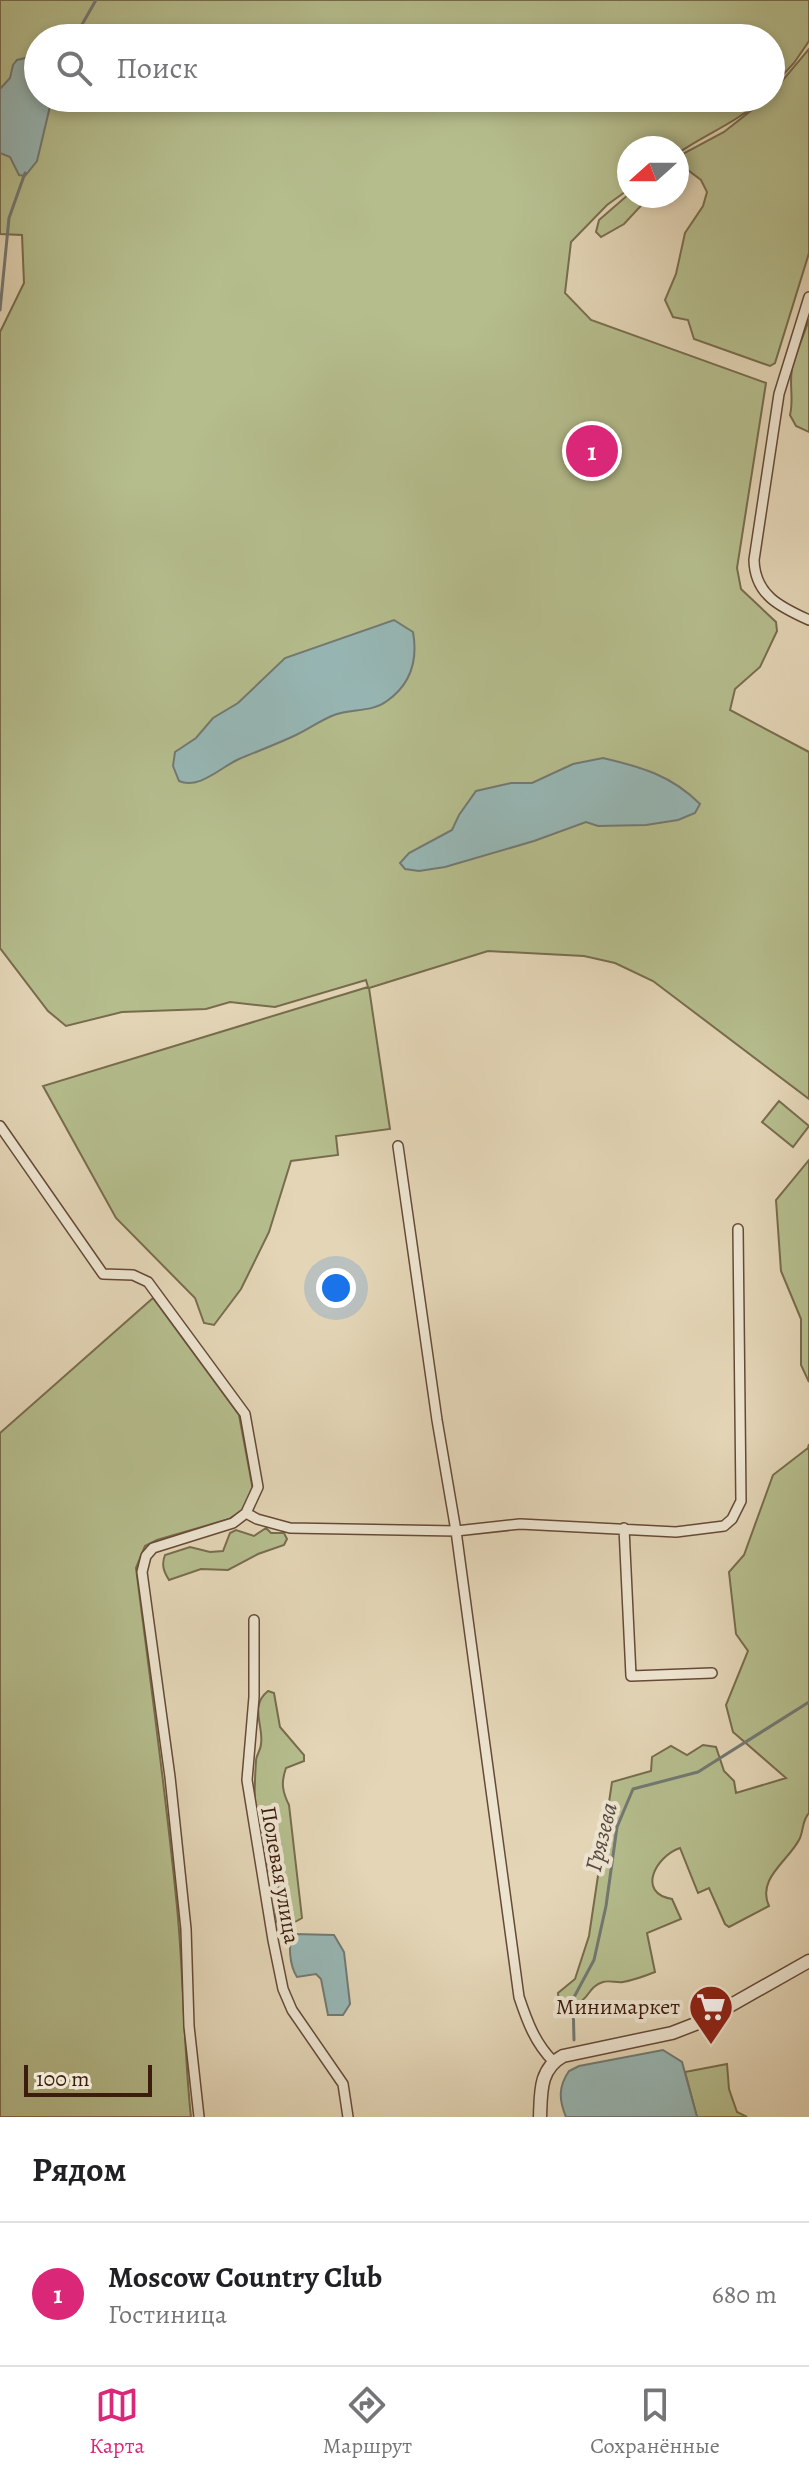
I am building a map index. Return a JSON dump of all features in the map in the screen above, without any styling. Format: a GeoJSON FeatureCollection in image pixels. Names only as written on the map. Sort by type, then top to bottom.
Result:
{"type":"FeatureCollection","features":[{"type":"Feature","properties":{"kind":"street"},"geometry":{"type":"LineString","coordinates":[[809,297],[779,394],[754,560],[754,572],[760,589],[779,607],[809,620]]}},
{"type":"Feature","properties":{"kind":"street"},"geometry":{"type":"LineString","coordinates":[[0,1126],[103,1274],[133,1275],[148,1282],[245,1414],[258,1487],[246,1513],[233,1523],[153,1548],[146,1556],[142,1572],[172,1793],[186,1929],[189,2026],[199,2117]]}},
{"type":"Feature","properties":{"kind":"street"},"geometry":{"type":"LineString","coordinates":[[398,1146],[456,1531],[519,1997],[528,2025],[542,2051],[553,2061]]}},
{"type":"Feature","properties":{"kind":"street"},"geometry":{"type":"LineString","coordinates":[[246,1513],[290,1528],[456,1531],[520,1524],[676,1532],[724,1526],[732,1519],[741,1501],[738,1229]]}},
{"type":"Feature","properties":{"kind":"street"},"geometry":{"type":"LineString","coordinates":[[624,1528],[631,1676],[712,1673]]}},
{"type":"Feature","properties":{"kind":"street","name":"Полевая улица"},"geometry":{"type":"LineString","coordinates":[[254,1620],[254,1697],[247,1780],[273,1940],[283,1989],[292,2010],[343,2084],[348,2117]]}},
{"type":"Feature","properties":{"kind":"street"},"geometry":{"type":"LineString","coordinates":[[540,2117],[544,2075],[553,2061],[563,2056],[672,2033],[720,2012],[809,1961]]}},
{"type":"Feature","properties":{"kind":"green space"},"geometry":{"type":"Polygon","coordinates":[[[0,0],[809,0],[809,41],[785,73],[785,24],[24,24],[24,112],[746,112],[689,146],[689,136],[617,136],[617,198],[571,242],[565,293],[591,320],[766,383],[737,568],[741,589],[776,622],[777,631],[760,667],[735,689],[730,710],[809,752],[809,1099],[653,981],[615,963],[584,956],[488,951],[369,988],[390,1129],[336,1136],[338,1155],[291,1161],[269,1232],[241,1289],[214,1325],[204,1323],[195,1298],[116,1218],[43,1086],[368,987],[366,980],[275,1007],[230,1002],[206,1009],[122,1012],[66,1026],[48,1011],[0,948],[0,332],[24,283],[22,235],[0,234],[0,0]]]}},
{"type":"Feature","properties":{"kind":"green space"},"geometry":{"type":"Polygon","coordinates":[[[809,49],[809,253],[775,363],[770,366],[694,339],[688,320],[673,317],[665,300],[676,274],[685,233],[703,206],[707,192],[701,180],[689,171],[689,151],[724,132],[749,112],[785,112],[785,77],[809,49]]]}},
{"type":"Feature","properties":{"kind":"green space"},"geometry":{"type":"Polygon","coordinates":[[[617,204],[617,208],[639,208],[624,224],[601,237],[596,232],[599,220],[617,204]]]}},
{"type":"Feature","properties":{"kind":"green space"},"geometry":{"type":"Polygon","coordinates":[[[809,319],[809,432],[796,426],[790,415],[792,369],[809,319]]]}},
{"type":"Feature","properties":{"kind":"green space"},"geometry":{"type":"Polygon","coordinates":[[[779,1101],[809,1126],[793,1147],[762,1122],[779,1101]]]}},
{"type":"Feature","properties":{"kind":"green space"},"geometry":{"type":"Polygon","coordinates":[[[809,1160],[809,1382],[801,1365],[801,1319],[781,1271],[776,1200],[809,1160]]]}},
{"type":"Feature","properties":{"kind":"green space"},"geometry":{"type":"Polygon","coordinates":[[[153,1298],[239,1415],[253,1490],[244,1509],[229,1519],[145,1546],[136,1568],[176,1897],[191,2117],[0,2117],[0,1433],[153,1298]]]}},
{"type":"Feature","properties":{"kind":"green space"},"geometry":{"type":"Polygon","coordinates":[[[809,1444],[809,1813],[800,1838],[770,1878],[766,1896],[769,1906],[729,1927],[709,1888],[698,1893],[680,1848],[671,1852],[657,1866],[652,1882],[655,1890],[672,1899],[681,1919],[647,1933],[655,1972],[623,1982],[603,1982],[592,1988],[583,2000],[559,2005],[558,1993],[575,1979],[589,1936],[612,1782],[651,1771],[652,1757],[671,1746],[687,1755],[703,1745],[716,1747],[724,1771],[734,1781],[736,1793],[786,1778],[733,1732],[726,1705],[748,1651],[736,1634],[729,1572],[744,1555],[773,1475],[809,1444]]]}},
{"type":"Feature","properties":{"kind":"green space"},"geometry":{"type":"Polygon","coordinates":[[[266,1528],[271,1533],[284,1533],[287,1539],[284,1545],[228,1570],[201,1569],[169,1580],[166,1574],[163,1565],[165,1555],[190,1547],[210,1552],[223,1551],[230,1533],[236,1530],[254,1536],[266,1528]]]}},
{"type":"Feature","properties":{"kind":"green space"},"geometry":{"type":"Polygon","coordinates":[[[268,1691],[274,1693],[280,1727],[304,1755],[304,1761],[286,1768],[283,1782],[289,1805],[302,1918],[287,1924],[277,1922],[278,1886],[262,1854],[256,1820],[256,1761],[261,1746],[258,1710],[262,1697],[268,1691]]]}},
{"type":"Feature","properties":{"kind":"green space"},"geometry":{"type":"Polygon","coordinates":[[[727,2064],[729,2089],[737,2112],[747,2117],[697,2117],[685,2072],[727,2064]]]}},
{"type":"Feature","properties":{"kind":"water"},"geometry":{"type":"Polygon","coordinates":[[[24,58],[24,112],[49,112],[37,161],[25,176],[19,175],[10,157],[0,153],[0,89],[10,78],[17,60],[24,58]]]}},
{"type":"Feature","properties":{"kind":"water"},"geometry":{"type":"Polygon","coordinates":[[[394,620],[413,632],[414,652],[407,679],[387,701],[329,717],[202,780],[179,781],[173,766],[175,752],[196,738],[213,718],[238,703],[285,658],[394,620]]]}},
{"type":"Feature","properties":{"kind":"water"},"geometry":{"type":"Polygon","coordinates":[[[603,758],[667,779],[700,804],[695,813],[678,820],[646,825],[598,826],[586,822],[445,867],[419,871],[405,869],[400,863],[409,853],[452,830],[476,791],[511,783],[532,783],[573,764],[603,758]]]}},
{"type":"Feature","properties":{"kind":"water"},"geometry":{"type":"Polygon","coordinates":[[[294,1934],[334,1935],[344,1952],[350,2004],[343,2015],[328,2015],[321,1979],[316,1974],[297,1977],[290,1955],[294,1934]]]}},
{"type":"Feature","properties":{"kind":"water"},"geometry":{"type":"Polygon","coordinates":[[[663,2050],[682,2062],[697,2117],[566,2117],[561,2094],[569,2071],[579,2066],[663,2050]]]}},
{"type":"Feature","properties":{"kind":"waterway"},"geometry":{"type":"LineString","coordinates":[[82,24],[96,0]]}},
{"type":"Feature","properties":{"kind":"waterway"},"geometry":{"type":"LineString","coordinates":[[0,310],[9,218],[25,173]]}},
{"type":"Feature","properties":{"kind":"waterway","name":"Грязева"},"geometry":{"type":"LineString","coordinates":[[574,2040],[573,1999],[594,1960],[606,1906],[617,1827],[633,1789],[698,1772],[809,1702]]}},
{"type":"Feature","properties":{"kind":"place","name":"Moscow Country Club"},"geometry":{"type":"Point","coordinates":[592,451]}},
{"type":"Feature","properties":{"kind":"place","name":"Минимаркет"},"geometry":{"type":"Point","coordinates":[711,2046]}}]}
